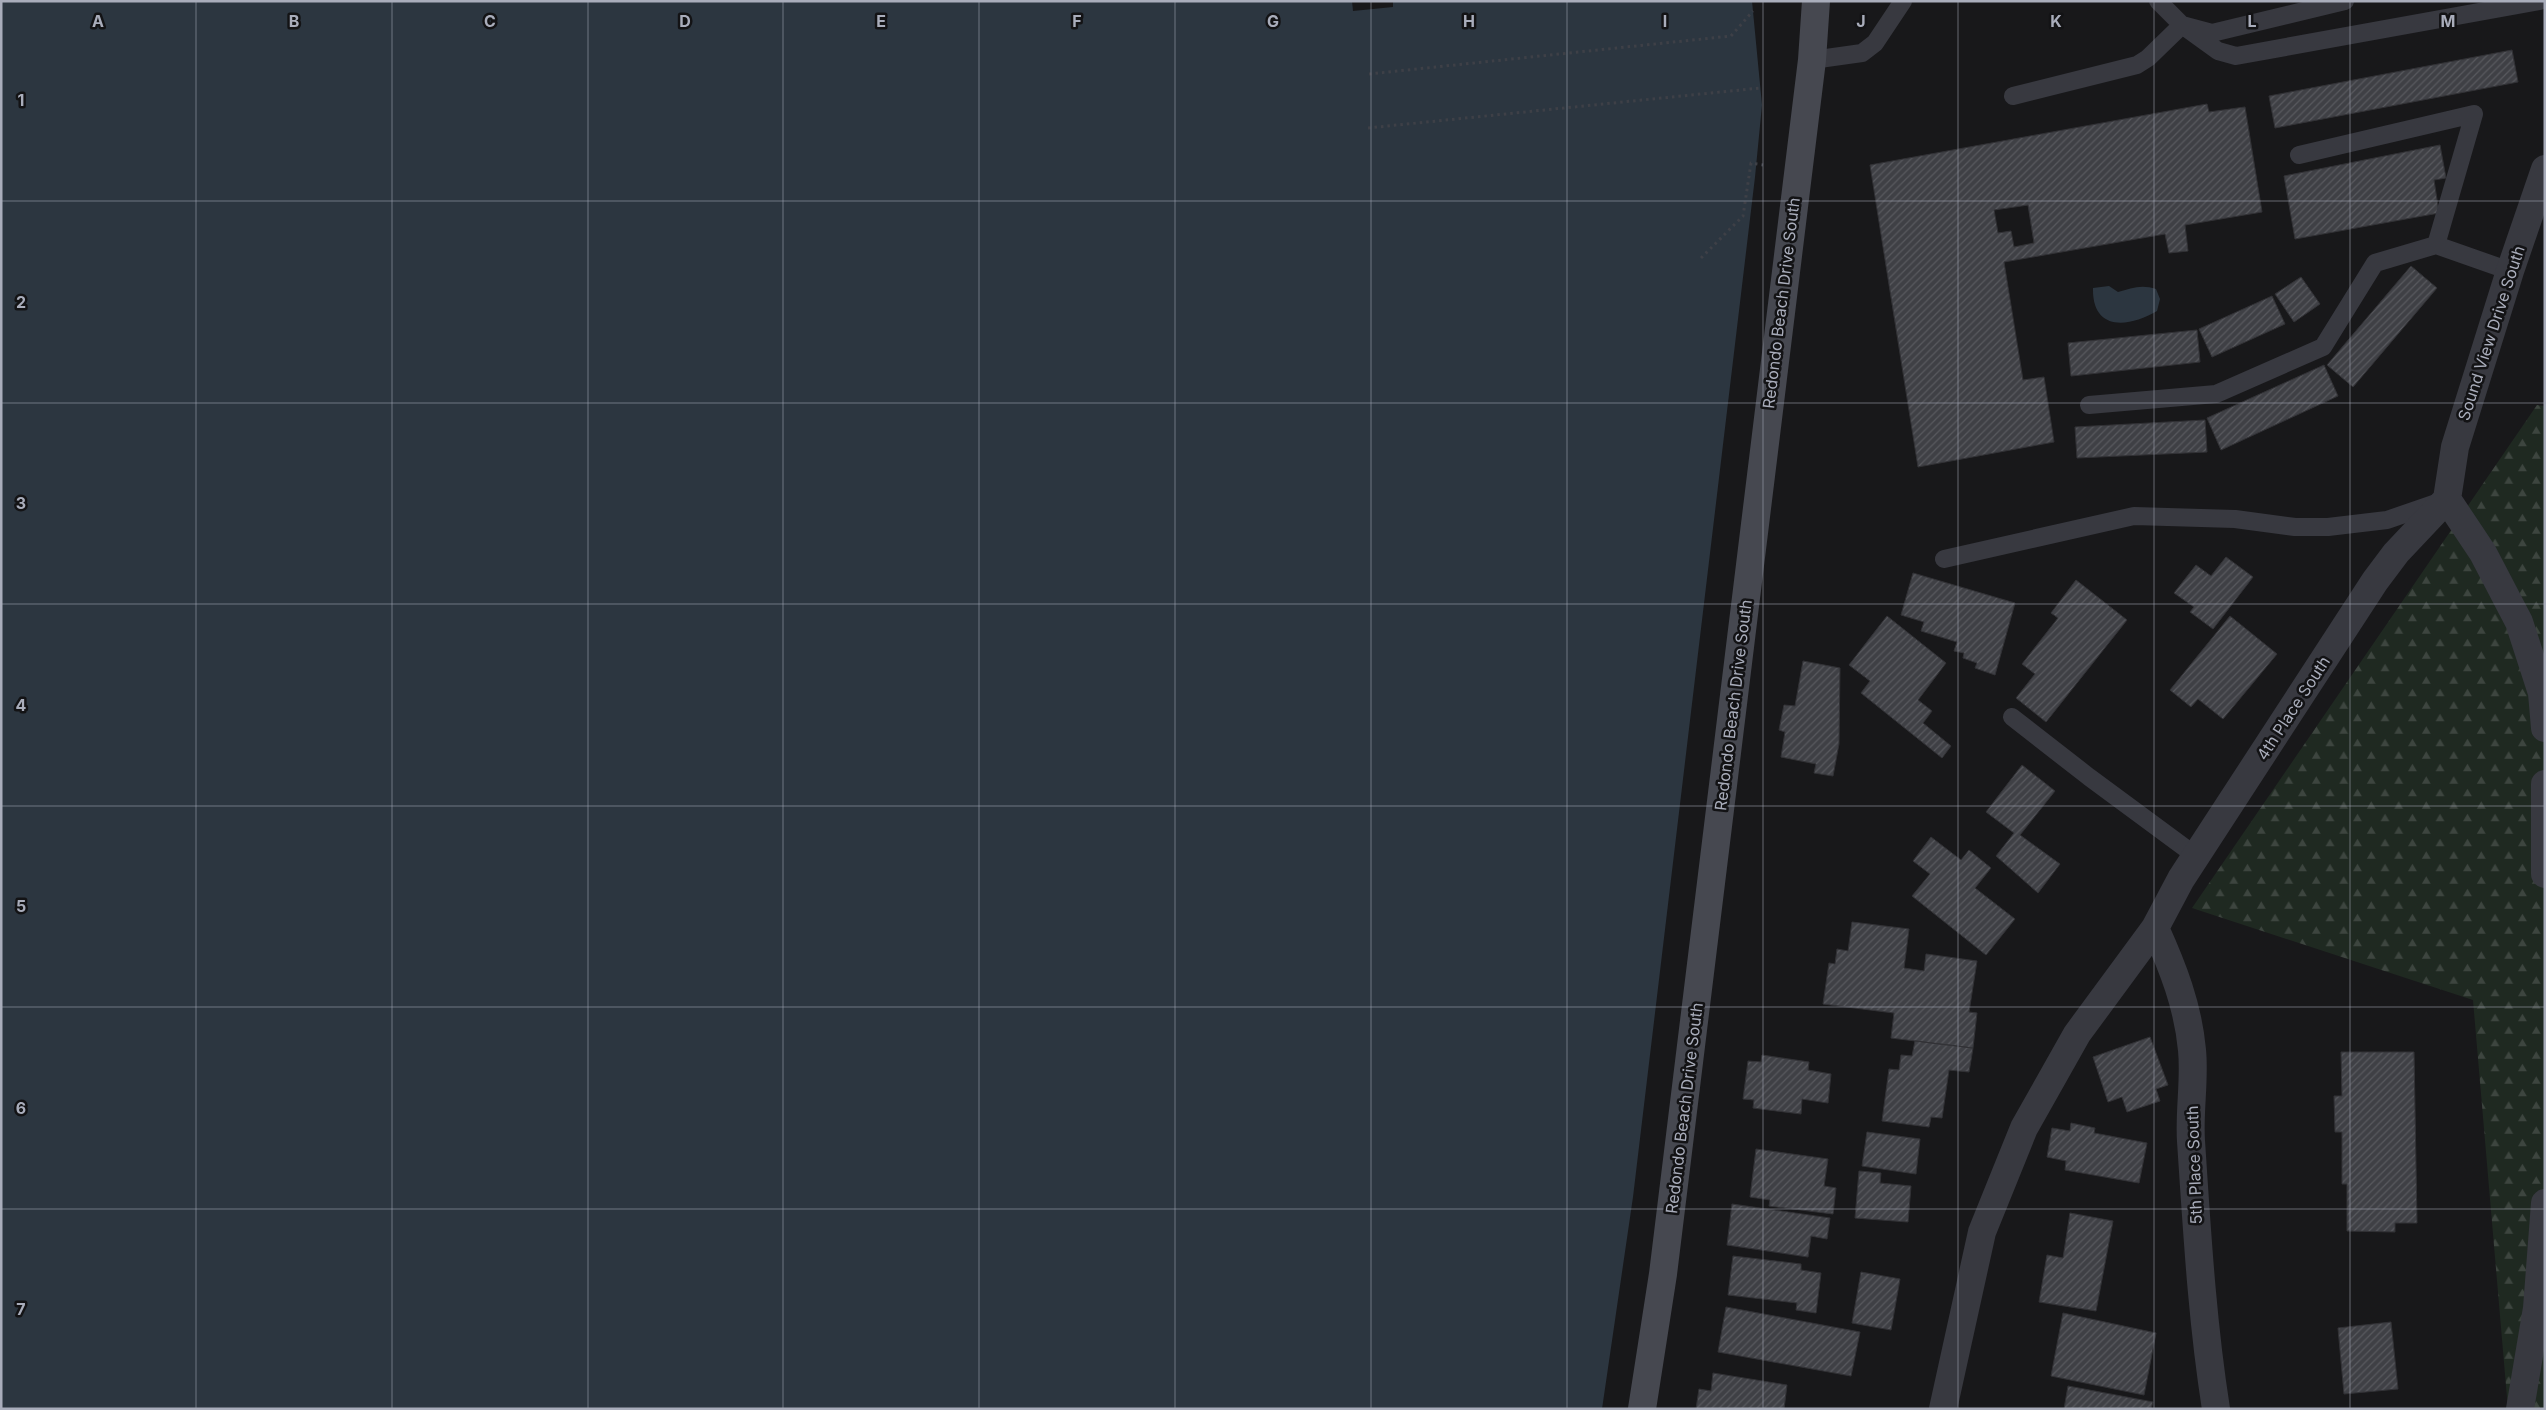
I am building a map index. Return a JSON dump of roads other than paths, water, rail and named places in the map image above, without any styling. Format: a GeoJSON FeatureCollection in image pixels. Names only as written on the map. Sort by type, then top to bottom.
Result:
{"type":"FeatureCollection","features":[{"type":"Feature","properties":{"kind":"street","name":"Redondo Beach Drive South"},"geometry":{"type":"LineString","coordinates":[[1642,1409],[1663,1274],[1812,60],[1816,1]]}},
{"type":"Feature","properties":{"kind":"street","name":"Sound View Drive South"},"geometry":{"type":"LineString","coordinates":[[2447,499],[2455,446],[2510,271],[2545,169]]}},
{"type":"Feature","properties":{"kind":"street"},"geometry":{"type":"LineString","coordinates":[[2447,499],[2484,553],[2519,622],[2542,693],[2545,728]]}},
{"type":"Feature","properties":{"kind":"street","name":"4th Place South"},"geometry":{"type":"LineString","coordinates":[[2155,928],[2181,879],[2376,581],[2396,553],[2447,499]]}},
{"type":"Feature","properties":{"kind":"street"},"geometry":{"type":"LineString","coordinates":[[2545,784],[2545,874]]}},
{"type":"Feature","properties":{"kind":"street"},"geometry":{"type":"LineString","coordinates":[[1943,1409],[1982,1232],[2024,1128],[2077,1034],[2155,928]]}},
{"type":"Feature","properties":{"kind":"street","name":"5th Place South"},"geometry":{"type":"LineString","coordinates":[[2155,928],[2178,980],[2187,1011],[2192,1051],[2191,1143],[2202,1301],[2216,1409]]}},
{"type":"Feature","properties":{"kind":"street"},"geometry":{"type":"LineString","coordinates":[[2520,1409],[2537,1308],[2545,1203]]}},
{"type":"Feature","properties":{"kind":"lane"},"geometry":{"type":"LineString","coordinates":[[1812,60],[1862,53],[1875,43],[1903,1]]}},
{"type":"Feature","properties":{"kind":"lane"},"geometry":{"type":"LineString","coordinates":[[2158,1],[2182,25],[2218,51],[2236,56],[2540,1]]}},
{"type":"Feature","properties":{"kind":"lane"},"geometry":{"type":"LineString","coordinates":[[2182,25],[2212,33],[2345,1]]}},
{"type":"Feature","properties":{"kind":"lane"},"geometry":{"type":"LineString","coordinates":[[2014,96],[2137,65],[2148,58],[2182,25]]}},
{"type":"Feature","properties":{"kind":"lane"},"geometry":{"type":"LineString","coordinates":[[2299,155],[2474,114],[2436,245]]}},
{"type":"Feature","properties":{"kind":"lane"},"geometry":{"type":"LineString","coordinates":[[2089,406],[2216,394],[2323,347],[2376,263],[2436,245],[2510,271]]}},
{"type":"Feature","properties":{"kind":"lane"},"geometry":{"type":"LineString","coordinates":[[1944,559],[2134,516],[2179,517],[2328,527],[2387,520],[2447,499]]}},
{"type":"Feature","properties":{"kind":"lane"},"geometry":{"type":"LineString","coordinates":[[2012,717],[2196,856]]}}]}
